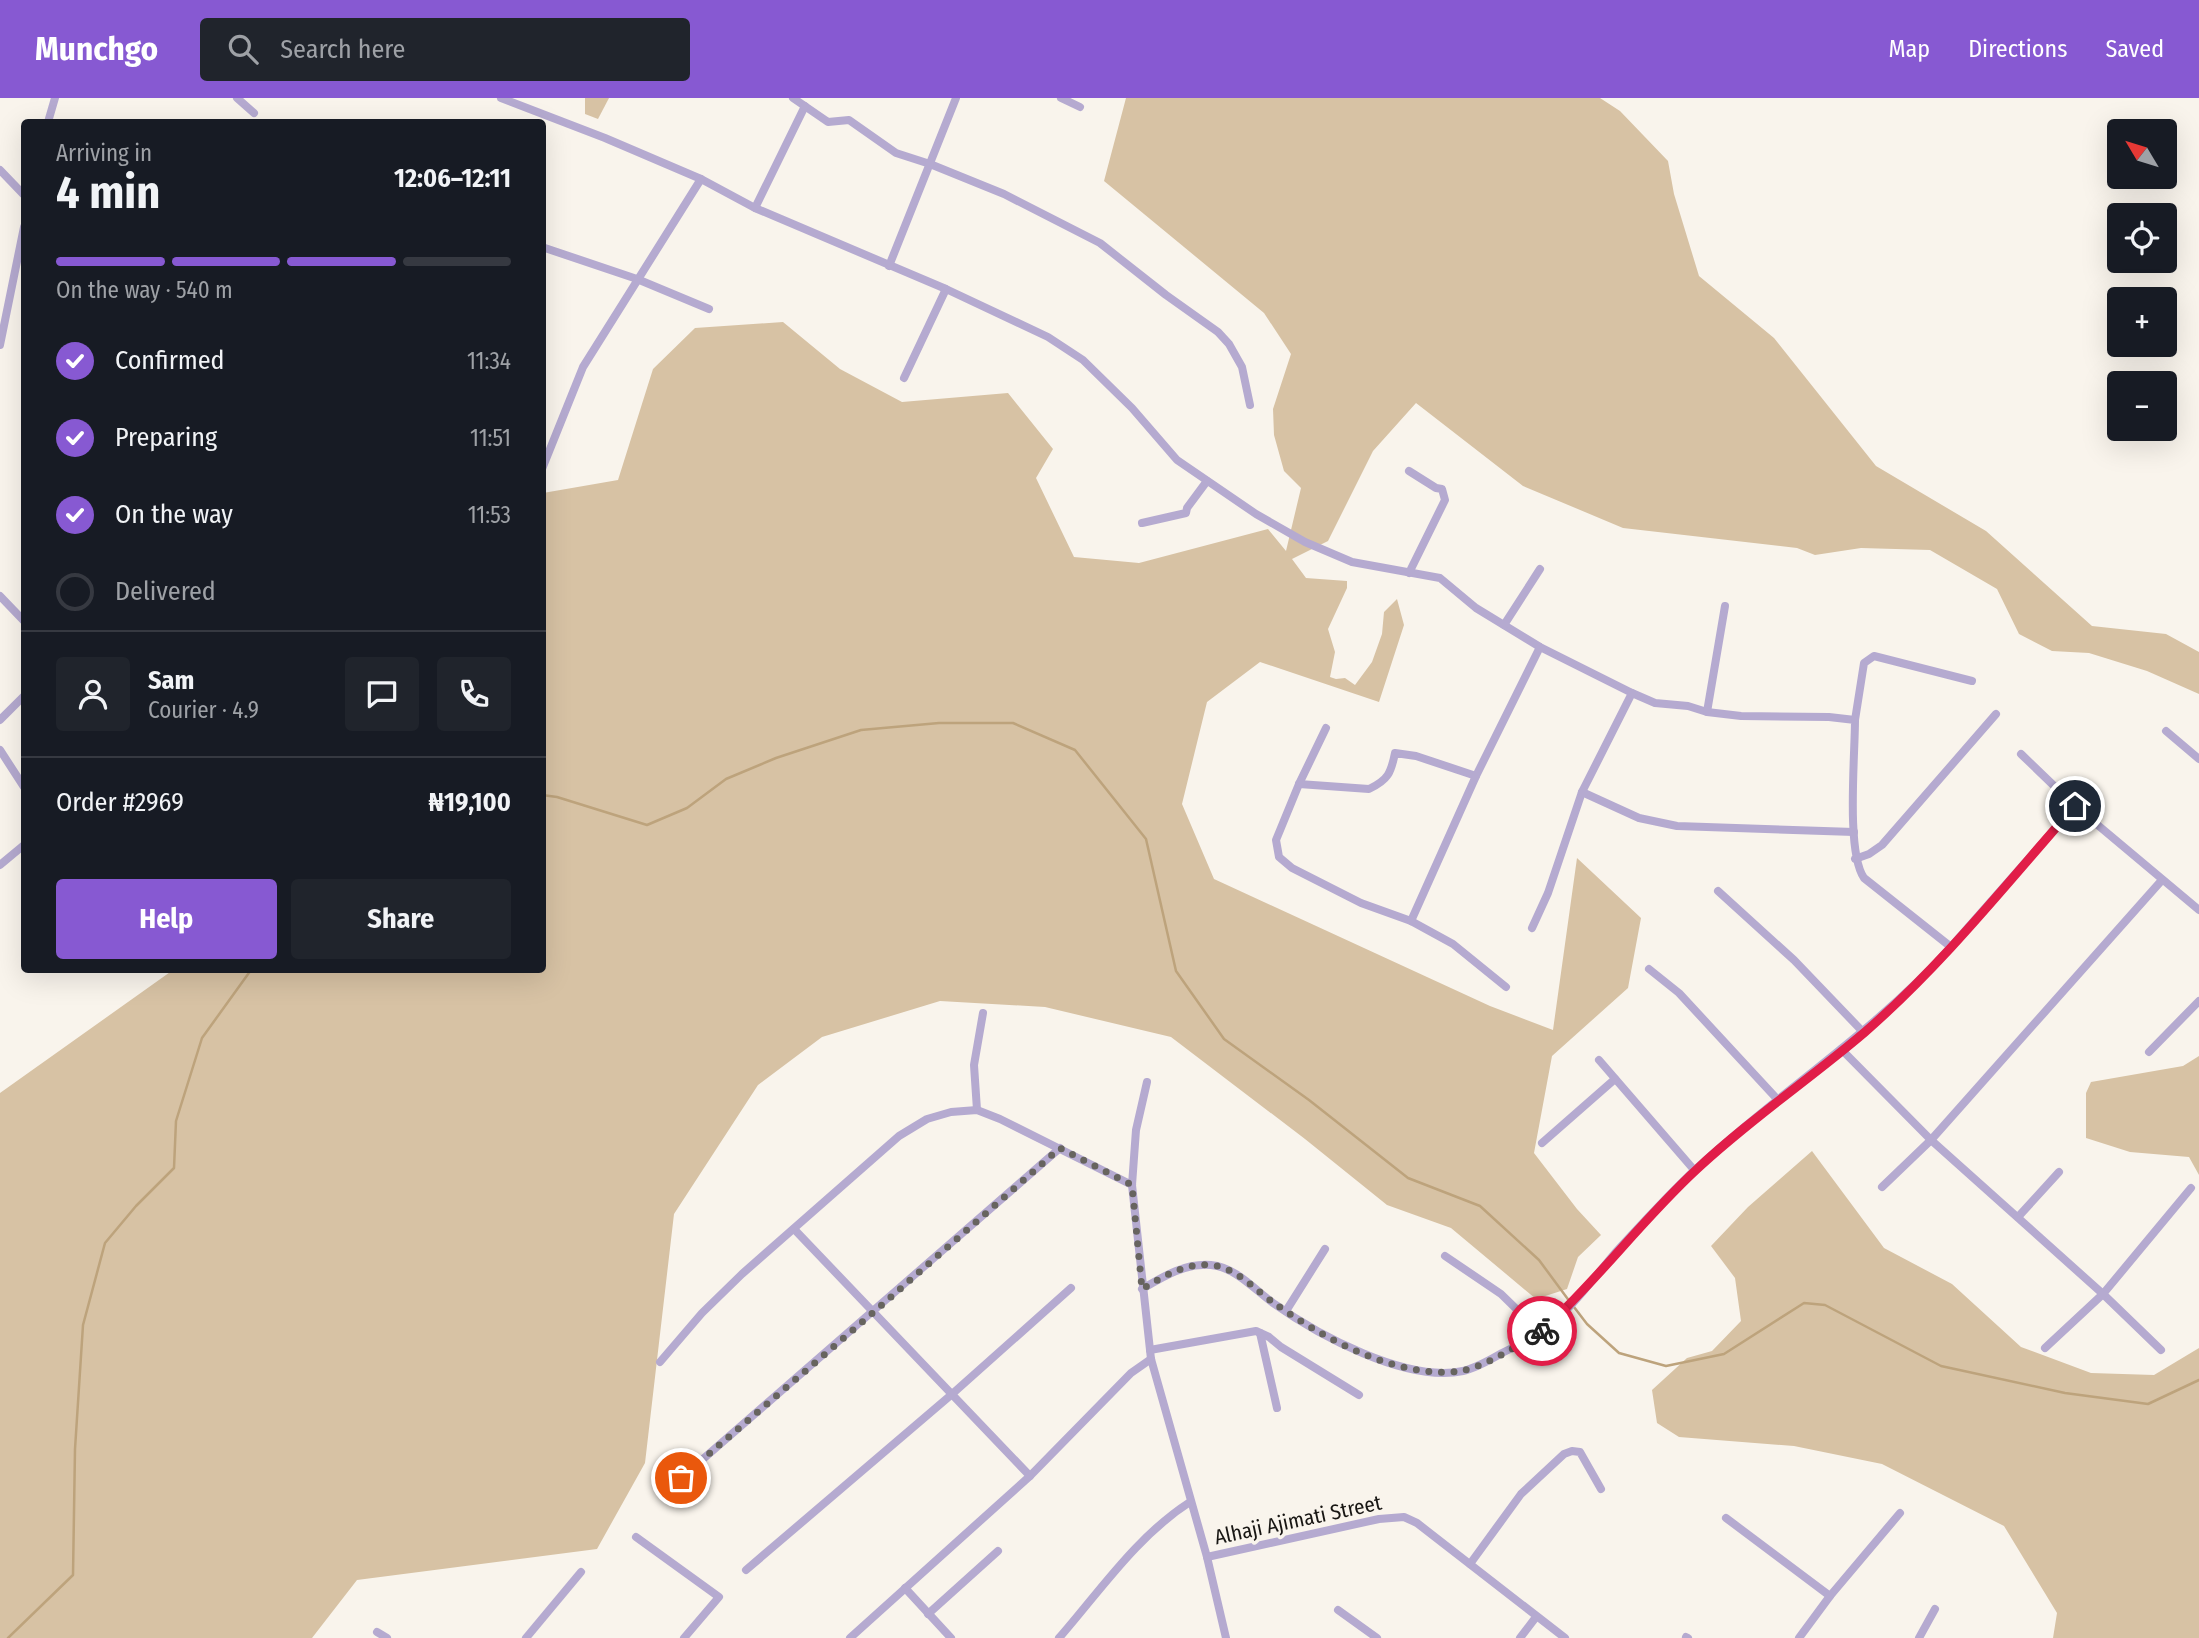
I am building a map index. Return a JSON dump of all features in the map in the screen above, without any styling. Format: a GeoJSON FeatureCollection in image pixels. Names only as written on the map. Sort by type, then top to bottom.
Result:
{"type":"FeatureCollection","features":[{"type":"Feature","properties":{"kind":"street"},"geometry":{"type":"LineString","coordinates":[[49,119],[55,98]]}},
{"type":"Feature","properties":{"kind":"street"},"geometry":{"type":"LineString","coordinates":[[237,98],[254,113]]}},
{"type":"Feature","properties":{"kind":"street"},"geometry":{"type":"LineString","coordinates":[[501,98],[701,179],[755,208],[946,289],[1048,337],[1083,360],[1132,408],[1177,460],[1256,514],[1305,542],[1352,562],[1440,578],[1476,608],[1540,647],[1632,693],[1655,703],[1688,706],[1707,712],[1741,716],[1855,720]]}},
{"type":"Feature","properties":{"kind":"street"},"geometry":{"type":"LineString","coordinates":[[793,98],[828,122],[849,120],[896,153],[1004,194],[1100,243],[1166,295],[1219,331],[1242,367],[1250,405]]}},
{"type":"Feature","properties":{"kind":"street"},"geometry":{"type":"LineString","coordinates":[[889,266],[956,98]]}},
{"type":"Feature","properties":{"kind":"street"},"geometry":{"type":"LineString","coordinates":[[1061,98],[1080,107]]}},
{"type":"Feature","properties":{"kind":"street"},"geometry":{"type":"LineString","coordinates":[[755,208],[805,106]]}},
{"type":"Feature","properties":{"kind":"street"},"geometry":{"type":"LineString","coordinates":[[0,170],[21,192]]}},
{"type":"Feature","properties":{"kind":"street"},"geometry":{"type":"LineString","coordinates":[[546,459],[583,367],[701,179]]}},
{"type":"Feature","properties":{"kind":"street"},"geometry":{"type":"LineString","coordinates":[[0,345],[21,242]]}},
{"type":"Feature","properties":{"kind":"street"},"geometry":{"type":"LineString","coordinates":[[546,248],[636,279],[709,309]]}},
{"type":"Feature","properties":{"kind":"street"},"geometry":{"type":"LineString","coordinates":[[904,378],[946,289]]}},
{"type":"Feature","properties":{"kind":"street"},"geometry":{"type":"LineString","coordinates":[[1409,471],[1442,489],[1445,500],[1409,573]]}},
{"type":"Feature","properties":{"kind":"street"},"geometry":{"type":"LineString","coordinates":[[1142,523],[1186,513],[1207,481]]}},
{"type":"Feature","properties":{"kind":"street"},"geometry":{"type":"LineString","coordinates":[[1504,625],[1540,569]]}},
{"type":"Feature","properties":{"kind":"street"},"geometry":{"type":"LineString","coordinates":[[0,596],[21,618]]}},
{"type":"Feature","properties":{"kind":"street"},"geometry":{"type":"LineString","coordinates":[[1707,712],[1725,606]]}},
{"type":"Feature","properties":{"kind":"street"},"geometry":{"type":"LineString","coordinates":[[1411,921],[1476,776],[1540,647]]}},
{"type":"Feature","properties":{"kind":"street"},"geometry":{"type":"LineString","coordinates":[[1951,947],[1864,878],[1855,859],[1855,720],[1864,663],[1874,656],[1972,681]]}},
{"type":"Feature","properties":{"kind":"street"},"geometry":{"type":"LineString","coordinates":[[1532,928],[1548,893],[1582,792],[1632,693]]}},
{"type":"Feature","properties":{"kind":"street"},"geometry":{"type":"LineString","coordinates":[[0,720],[21,699]]}},
{"type":"Feature","properties":{"kind":"street"},"geometry":{"type":"LineString","coordinates":[[1855,859],[1882,845],[1996,714]]}},
{"type":"Feature","properties":{"kind":"street"},"geometry":{"type":"LineString","coordinates":[[1326,728],[1276,840],[1279,857],[1292,868],[1361,903],[1411,921],[1453,944],[1506,987]]}},
{"type":"Feature","properties":{"kind":"street"},"geometry":{"type":"LineString","coordinates":[[2166,731],[2199,759]]}},
{"type":"Feature","properties":{"kind":"street"},"geometry":{"type":"LineString","coordinates":[[0,750],[21,782]]}},
{"type":"Feature","properties":{"kind":"street"},"geometry":{"type":"LineString","coordinates":[[1299,784],[1368,789],[1378,785],[1391,772],[1395,753],[1416,756],[1476,776]]}},
{"type":"Feature","properties":{"kind":"street"},"geometry":{"type":"LineString","coordinates":[[2021,754],[2075,806],[2199,910]]}},
{"type":"Feature","properties":{"kind":"street"},"geometry":{"type":"LineString","coordinates":[[1582,792],[1639,818],[1677,826],[1854,832]]}},
{"type":"Feature","properties":{"kind":"street"},"geometry":{"type":"LineString","coordinates":[[1142,1289],[1191,1265],[1212,1265],[1225,1268],[1286,1311],[1327,1336],[1372,1358],[1441,1372],[1463,1371],[1483,1363],[1540,1332],[1577,1297],[1615,1253],[1695,1171],[1778,1100],[1864,1033],[1926,975],[2075,806]]}},
{"type":"Feature","properties":{"kind":"street"},"geometry":{"type":"LineString","coordinates":[[0,866],[21,848]]}},
{"type":"Feature","properties":{"kind":"street"},"geometry":{"type":"LineString","coordinates":[[1882,1187],[1931,1140],[2162,880]]}},
{"type":"Feature","properties":{"kind":"street"},"geometry":{"type":"LineString","coordinates":[[1718,891],[1794,960],[1864,1033]]}},
{"type":"Feature","properties":{"kind":"street"},"geometry":{"type":"LineString","coordinates":[[1649,969],[1679,993],[1778,1100]]}},
{"type":"Feature","properties":{"kind":"street"},"geometry":{"type":"LineString","coordinates":[[2149,1052],[2199,1001]]}},
{"type":"Feature","properties":{"kind":"street"},"geometry":{"type":"LineString","coordinates":[[977,1110],[974,1065],[983,1013]]}},
{"type":"Feature","properties":{"kind":"street"},"geometry":{"type":"LineString","coordinates":[[1841,1049],[1931,1140],[2103,1294],[2161,1350]]}},
{"type":"Feature","properties":{"kind":"street"},"geometry":{"type":"LineString","coordinates":[[1599,1060],[1695,1171]]}},
{"type":"Feature","properties":{"kind":"street"},"geometry":{"type":"LineString","coordinates":[[1542,1143],[1615,1079]]}},
{"type":"Feature","properties":{"kind":"street"},"geometry":{"type":"LineString","coordinates":[[1147,1082],[1136,1130],[1132,1185],[1142,1289],[1151,1354],[1207,1557],[1223,1636]]}},
{"type":"Feature","properties":{"kind":"street"},"geometry":{"type":"LineString","coordinates":[[660,1362],[732,1284],[899,1136],[927,1119],[951,1112],[977,1110],[1132,1185]]}},
{"type":"Feature","properties":{"kind":"street"},"geometry":{"type":"LineString","coordinates":[[672,1486],[1060,1148]]}},
{"type":"Feature","properties":{"kind":"street"},"geometry":{"type":"LineString","coordinates":[[2018,1217],[2059,1172]]}},
{"type":"Feature","properties":{"kind":"street"},"geometry":{"type":"LineString","coordinates":[[2045,1348],[2103,1294],[2191,1188]]}},
{"type":"Feature","properties":{"kind":"street"},"geometry":{"type":"LineString","coordinates":[[794,1229],[1030,1476]]}},
{"type":"Feature","properties":{"kind":"street"},"geometry":{"type":"LineString","coordinates":[[1286,1311],[1325,1249]]}},
{"type":"Feature","properties":{"kind":"street"},"geometry":{"type":"LineString","coordinates":[[1445,1256],[1501,1294],[1540,1332]]}},
{"type":"Feature","properties":{"kind":"street"},"geometry":{"type":"LineString","coordinates":[[746,1570],[951,1395],[1070,1288]]}},
{"type":"Feature","properties":{"kind":"street"},"geometry":{"type":"LineString","coordinates":[[850,1638],[1030,1476],[1151,1354],[1256,1331],[1359,1395]]}},
{"type":"Feature","properties":{"kind":"street"},"geometry":{"type":"LineString","coordinates":[[1260,1333],[1278,1408]]}},
{"type":"Feature","properties":{"kind":"street"},"geometry":{"type":"LineString","coordinates":[[1469,1564],[1521,1494],[1564,1454],[1580,1452],[1601,1489]]}},
{"type":"Feature","properties":{"kind":"street"},"geometry":{"type":"LineString","coordinates":[[1059,1638],[1143,1540],[1169,1516],[1191,1502]]}},
{"type":"Feature","properties":{"kind":"street"},"geometry":{"type":"LineString","coordinates":[[1798,1638],[1900,1513]]}},
{"type":"Feature","properties":{"kind":"street","name":"Alhaji Ajimati Street"},"geometry":{"type":"LineString","coordinates":[[1207,1557],[1379,1519],[1404,1517],[1417,1523],[1564,1638]]}},
{"type":"Feature","properties":{"kind":"street"},"geometry":{"type":"LineString","coordinates":[[1726,1518],[1830,1596]]}},
{"type":"Feature","properties":{"kind":"street"},"geometry":{"type":"LineString","coordinates":[[636,1537],[719,1597],[684,1638]]}},
{"type":"Feature","properties":{"kind":"street"},"geometry":{"type":"LineString","coordinates":[[928,1614],[998,1551]]}},
{"type":"Feature","properties":{"kind":"street"},"geometry":{"type":"LineString","coordinates":[[526,1638],[581,1572]]}},
{"type":"Feature","properties":{"kind":"street"},"geometry":{"type":"LineString","coordinates":[[905,1588],[951,1638]]}},
{"type":"Feature","properties":{"kind":"street"},"geometry":{"type":"LineString","coordinates":[[1338,1609],[1377,1638]]}},
{"type":"Feature","properties":{"kind":"street"},"geometry":{"type":"LineString","coordinates":[[1919,1638],[1935,1609]]}},
{"type":"Feature","properties":{"kind":"street"},"geometry":{"type":"LineString","coordinates":[[1520,1638],[1536,1617]]}},
{"type":"Feature","properties":{"kind":"street"},"geometry":{"type":"LineString","coordinates":[[377,1632],[387,1638]]}},
{"type":"Feature","properties":{"kind":"shaded area"},"geometry":{"type":"Polygon","coordinates":[[[585,98],[609,98],[598,119],[585,114],[585,98]]]}},
{"type":"Feature","properties":{"kind":"shaded area"},"geometry":{"type":"Polygon","coordinates":[[[1126,98],[1600,98],[1620,111],[1668,161],[1674,194],[1699,276],[1774,338],[1876,466],[1986,531],[2092,626],[2166,634],[2199,652],[2199,694],[2147,671],[2089,653],[2052,651],[2019,634],[1997,589],[1930,550],[1861,548],[1815,555],[1797,548],[1623,528],[1523,486],[1416,403],[1373,451],[1328,541],[1292,559],[1306,578],[1347,581],[1347,588],[1328,629],[1335,652],[1330,677],[1345,678],[1355,685],[1372,662],[1382,634],[1384,612],[1397,599],[1404,625],[1379,702],[1260,662],[1207,702],[1182,804],[1214,879],[1490,1006],[1553,1030],[1577,858],[1641,918],[1628,988],[1552,1056],[1534,1153],[1577,1209],[1601,1235],[1578,1257],[1567,1289],[1536,1299],[1451,1228],[1387,1205],[1171,1037],[1045,1007],[940,1001],[822,1037],[758,1085],[674,1214],[645,1463],[597,1549],[357,1580],[312,1638],[0,1638],[0,1093],[169,973],[546,973],[546,492],[618,480],[653,369],[695,328],[783,322],[840,369],[902,402],[1008,393],[1053,449],[1036,478],[1074,557],[1139,563],[1268,529],[1286,551],[1301,488],[1284,471],[1274,435],[1273,409],[1291,354],[1264,313],[1104,181],[1126,98]]]}},
{"type":"Feature","properties":{"kind":"shaded area"},"geometry":{"type":"Polygon","coordinates":[[[2199,1056],[2199,1175],[2189,1157],[2130,1152],[2086,1138],[2086,1093],[2091,1082],[2183,1066],[2199,1056]]]}},
{"type":"Feature","properties":{"kind":"shaded area"},"geometry":{"type":"Polygon","coordinates":[[[1812,1151],[1884,1248],[1952,1284],[2021,1347],[2091,1373],[2154,1375],[2199,1348],[2199,1638],[2053,1638],[2057,1613],[2004,1526],[1882,1464],[1794,1446],[1679,1437],[1657,1423],[1652,1390],[1687,1358],[1712,1351],[1741,1321],[1735,1278],[1711,1246],[1748,1207],[1812,1151]]]}},
{"type":"Feature","properties":{"kind":"waterway"},"geometry":{"type":"LineString","coordinates":[[546,796],[647,825],[687,808],[726,779],[776,758],[861,730],[939,723],[1013,723],[1075,750],[1146,839],[1176,971],[1224,1039],[1309,1100],[1408,1178],[1480,1206],[1539,1260],[1570,1302]]}},
{"type":"Feature","properties":{"kind":"waterway"},"geometry":{"type":"LineString","coordinates":[[8,1638],[73,1575],[75,1449],[83,1325],[105,1243],[136,1206],[174,1168],[176,1121],[202,1038],[249,973]]}},
{"type":"Feature","properties":{"kind":"waterway"},"geometry":{"type":"LineString","coordinates":[[1574,1307],[1587,1324],[1619,1353],[1666,1366],[1724,1354],[1804,1303],[1825,1305],[1941,1366],[2065,1393],[2148,1404],[2199,1380]]}},
{"type":"Feature","properties":{"kind":"way so far"},"geometry":{"type":"LineString","coordinates":[[681,1478],[1060,1148],[1132,1185],[1142,1289],[1191,1265],[1225,1268],[1286,1311],[1327,1336],[1372,1358],[1441,1372],[1463,1371],[1483,1363],[1542,1331]]}},
{"type":"Feature","properties":{"kind":"route"},"geometry":{"type":"LineString","coordinates":[[1542,1331],[1592,1282],[1615,1253],[1695,1171],[1738,1133],[1864,1033],[1926,975],[2075,806]]}}]}
